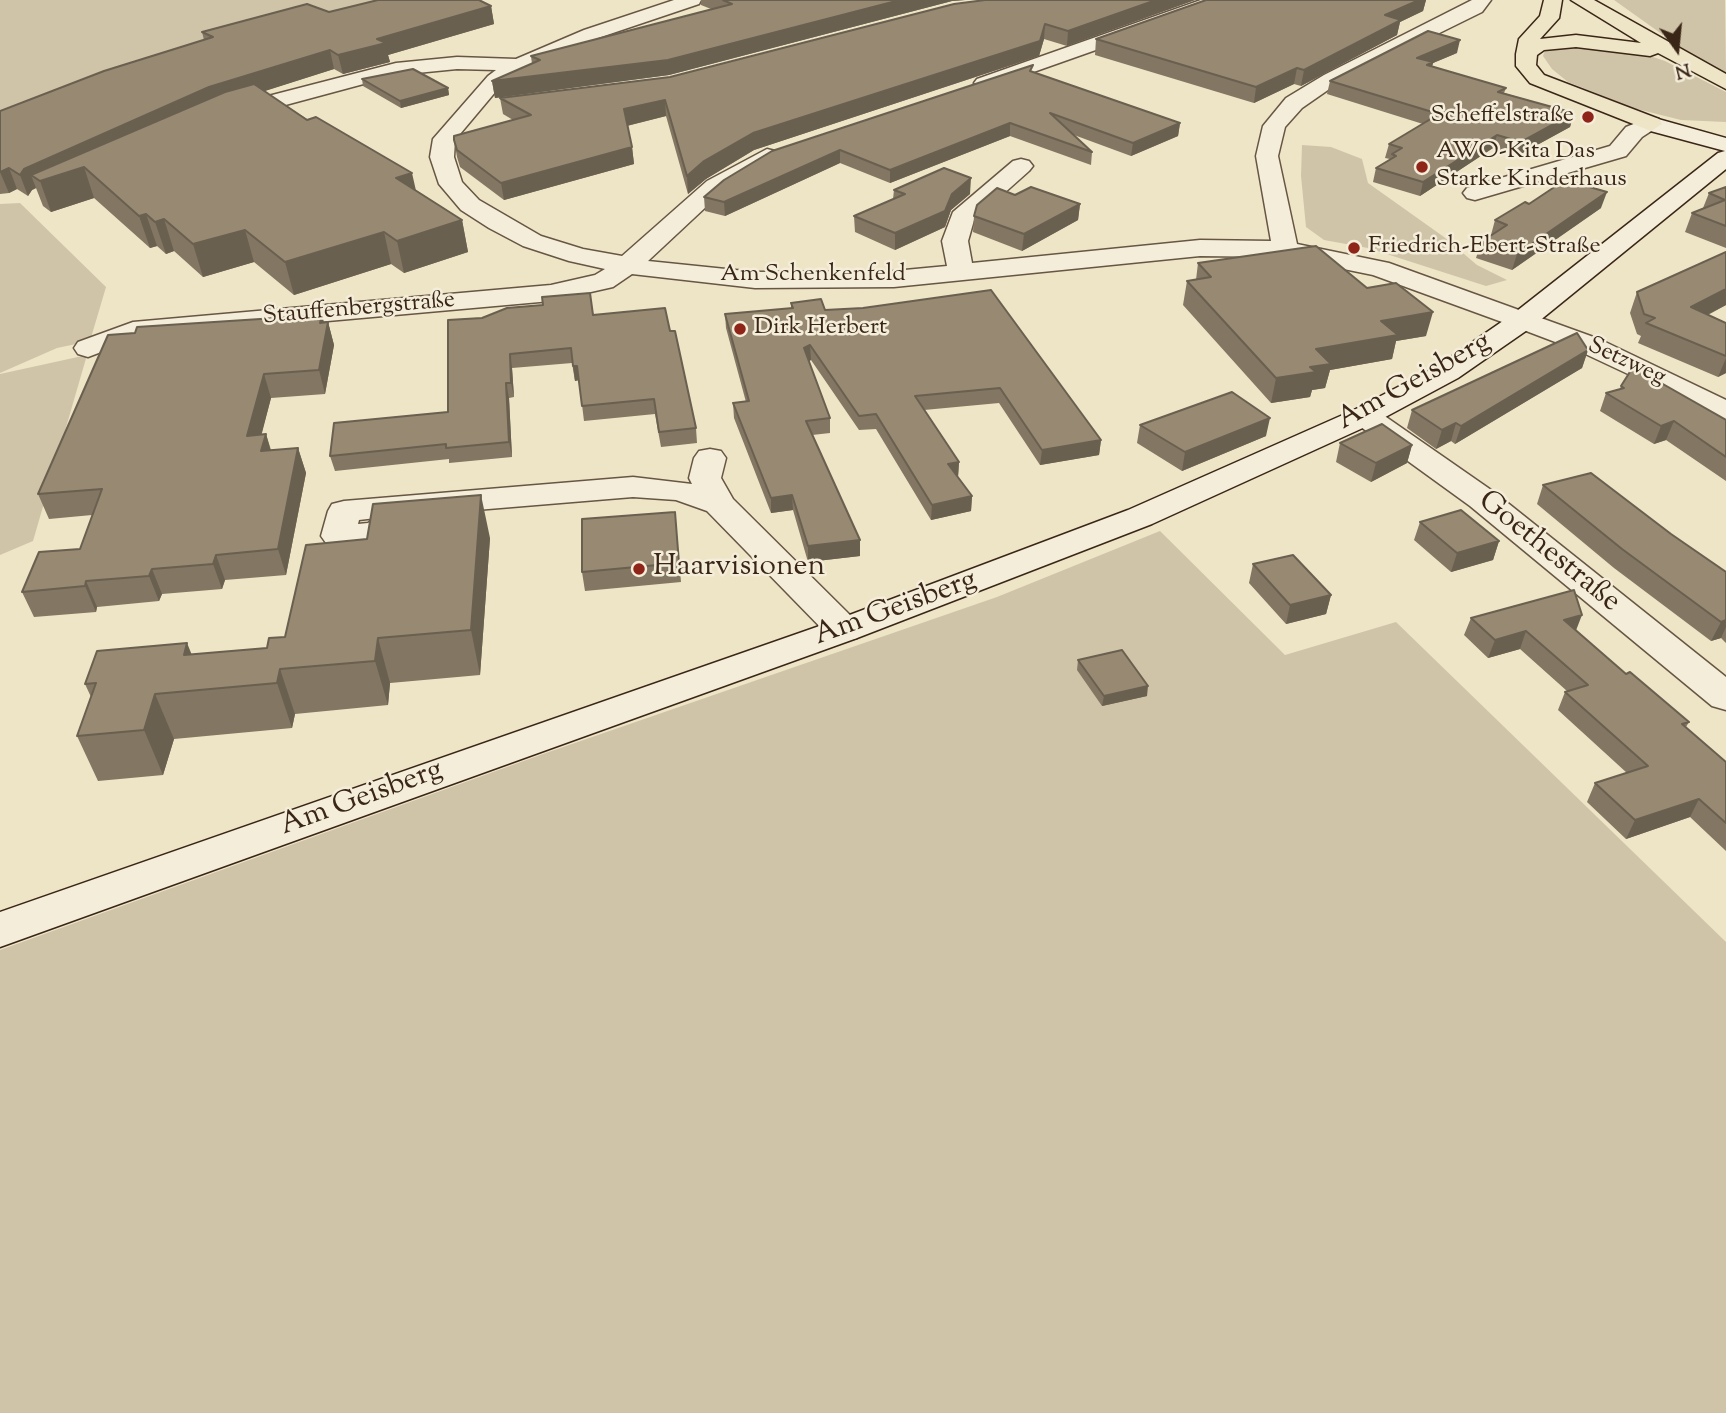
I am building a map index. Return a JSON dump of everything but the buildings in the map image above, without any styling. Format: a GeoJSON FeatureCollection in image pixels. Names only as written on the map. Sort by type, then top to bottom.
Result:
{"type":"FeatureCollection","features":[{"type":"Feature","properties":{"kind":"main road"},"geometry":{"type":"LineString","coordinates":[[1553,0],[1549,18],[1529,39],[1526,66],[1536,79],[1651,124]]}},
{"type":"Feature","properties":{"kind":"main road"},"geometry":{"type":"LineString","coordinates":[[1580,0],[1646,40],[1726,83]]}},
{"type":"Feature","properties":{"kind":"main road"},"geometry":{"type":"LineString","coordinates":[[1605,0],[1641,26],[1646,40]]}},
{"type":"Feature","properties":{"kind":"main road"},"geometry":{"type":"LineString","coordinates":[[1526,54],[1539,45],[1576,41],[1629,46],[1673,55]]}},
{"type":"Feature","properties":{"kind":"street","name":"Am Schenkenfeld"},"geometry":{"type":"LineString","coordinates":[[692,0],[591,34],[519,65],[495,80],[466,110],[444,139],[442,157],[451,184],[462,198],[532,242],[578,256],[660,271],[755,279],[894,279],[1200,248],[1285,249],[1380,269],[1523,320]]}},
{"type":"Feature","properties":{"kind":"street"},"geometry":{"type":"LineString","coordinates":[[966,89],[1219,0]]}},
{"type":"Feature","properties":{"kind":"street"},"geometry":{"type":"LineString","coordinates":[[1285,249],[1267,156],[1274,126],[1294,103],[1331,79],[1475,8],[1482,0]]}},
{"type":"Feature","properties":{"kind":"street"},"geometry":{"type":"LineString","coordinates":[[201,124],[305,91],[396,69],[457,63],[519,65]]}},
{"type":"Feature","properties":{"kind":"street"},"geometry":{"type":"LineString","coordinates":[[466,110],[502,107]]}},
{"type":"Feature","properties":{"kind":"street"},"geometry":{"type":"LineString","coordinates":[[1475,193],[1618,151],[1634,132],[1651,124],[1726,145]]}},
{"type":"Feature","properties":{"kind":"street","name":"Stauffenbergstraße"},"geometry":{"type":"LineString","coordinates":[[88,348],[133,330],[551,293],[604,281],[628,265],[715,186],[763,157],[788,148]]}},
{"type":"Feature","properties":{"kind":"street","name":"Am Geisberg"},"geometry":{"type":"LineString","coordinates":[[0,930],[844,630],[1140,517],[1365,416],[1448,372],[1523,320],[1726,158]]}},
{"type":"Feature","properties":{"kind":"street"},"geometry":{"type":"LineString","coordinates":[[961,272],[955,240],[962,217],[1021,166]]}},
{"type":"Feature","properties":{"kind":"street","name":"Setzweg"},"geometry":{"type":"LineString","coordinates":[[1523,320],[1589,345],[1726,411]]}},
{"type":"Feature","properties":{"kind":"street","name":"Goethestraße"},"geometry":{"type":"LineString","coordinates":[[1365,416],[1482,499],[1726,697]]}},
{"type":"Feature","properties":{"kind":"street"},"geometry":{"type":"LineString","coordinates":[[710,458],[705,478],[719,504],[844,630]]}},
{"type":"Feature","properties":{"kind":"street"},"geometry":{"type":"LineString","coordinates":[[425,503],[633,487],[680,491],[719,504]]}},
{"type":"Feature","properties":{"kind":"shaded area"},"geometry":{"type":"Polygon","coordinates":[[[0,0],[398,0],[0,129],[0,0]]]}},
{"type":"Feature","properties":{"kind":"shaded area"},"geometry":{"type":"Polygon","coordinates":[[[1614,0],[1725,0],[1726,74],[1680,47],[1614,0]]]}},
{"type":"Feature","properties":{"kind":"shaded area"},"geometry":{"type":"Polygon","coordinates":[[[1575,46],[1650,56],[1665,61],[1726,92],[1726,122],[1681,120],[1633,108],[1568,82],[1552,69],[1543,56],[1545,50],[1575,46]]]}},
{"type":"Feature","properties":{"kind":"shaded area"},"geometry":{"type":"Polygon","coordinates":[[[1302,145],[1331,147],[1362,159],[1368,183],[1444,237],[1477,265],[1507,280],[1486,286],[1368,248],[1324,240],[1306,227],[1301,176],[1302,145]]]}},
{"type":"Feature","properties":{"kind":"shaded area"},"geometry":{"type":"Polygon","coordinates":[[[20,203],[106,287],[90,341],[57,348],[0,373],[0,204],[20,203]]]}},
{"type":"Feature","properties":{"kind":"shaded area"},"geometry":{"type":"Polygon","coordinates":[[[87,355],[33,541],[0,555],[0,374],[87,355]]]}},
{"type":"Feature","properties":{"kind":"shaded area"},"geometry":{"type":"Polygon","coordinates":[[[1160,531],[1285,655],[1396,622],[1726,942],[1726,1413],[0,1413],[0,950],[543,754],[997,597],[1160,531]]]}},
{"type":"Feature","properties":{"kind":"place","name":"Scheffelstraße"},"geometry":{"type":"Point","coordinates":[1588,117]}},
{"type":"Feature","properties":{"kind":"place","name":"AWO-Kita Das Starke Kinderhaus"},"geometry":{"type":"Point","coordinates":[1422,167]}},
{"type":"Feature","properties":{"kind":"place","name":"Friedrich-Ebert-Straße"},"geometry":{"type":"Point","coordinates":[1354,248]}},
{"type":"Feature","properties":{"kind":"place","name":"Dirk Herbert"},"geometry":{"type":"Point","coordinates":[740,329]}},
{"type":"Feature","properties":{"kind":"place","name":"Haarvisionen"},"geometry":{"type":"Point","coordinates":[639,569]}}]}
